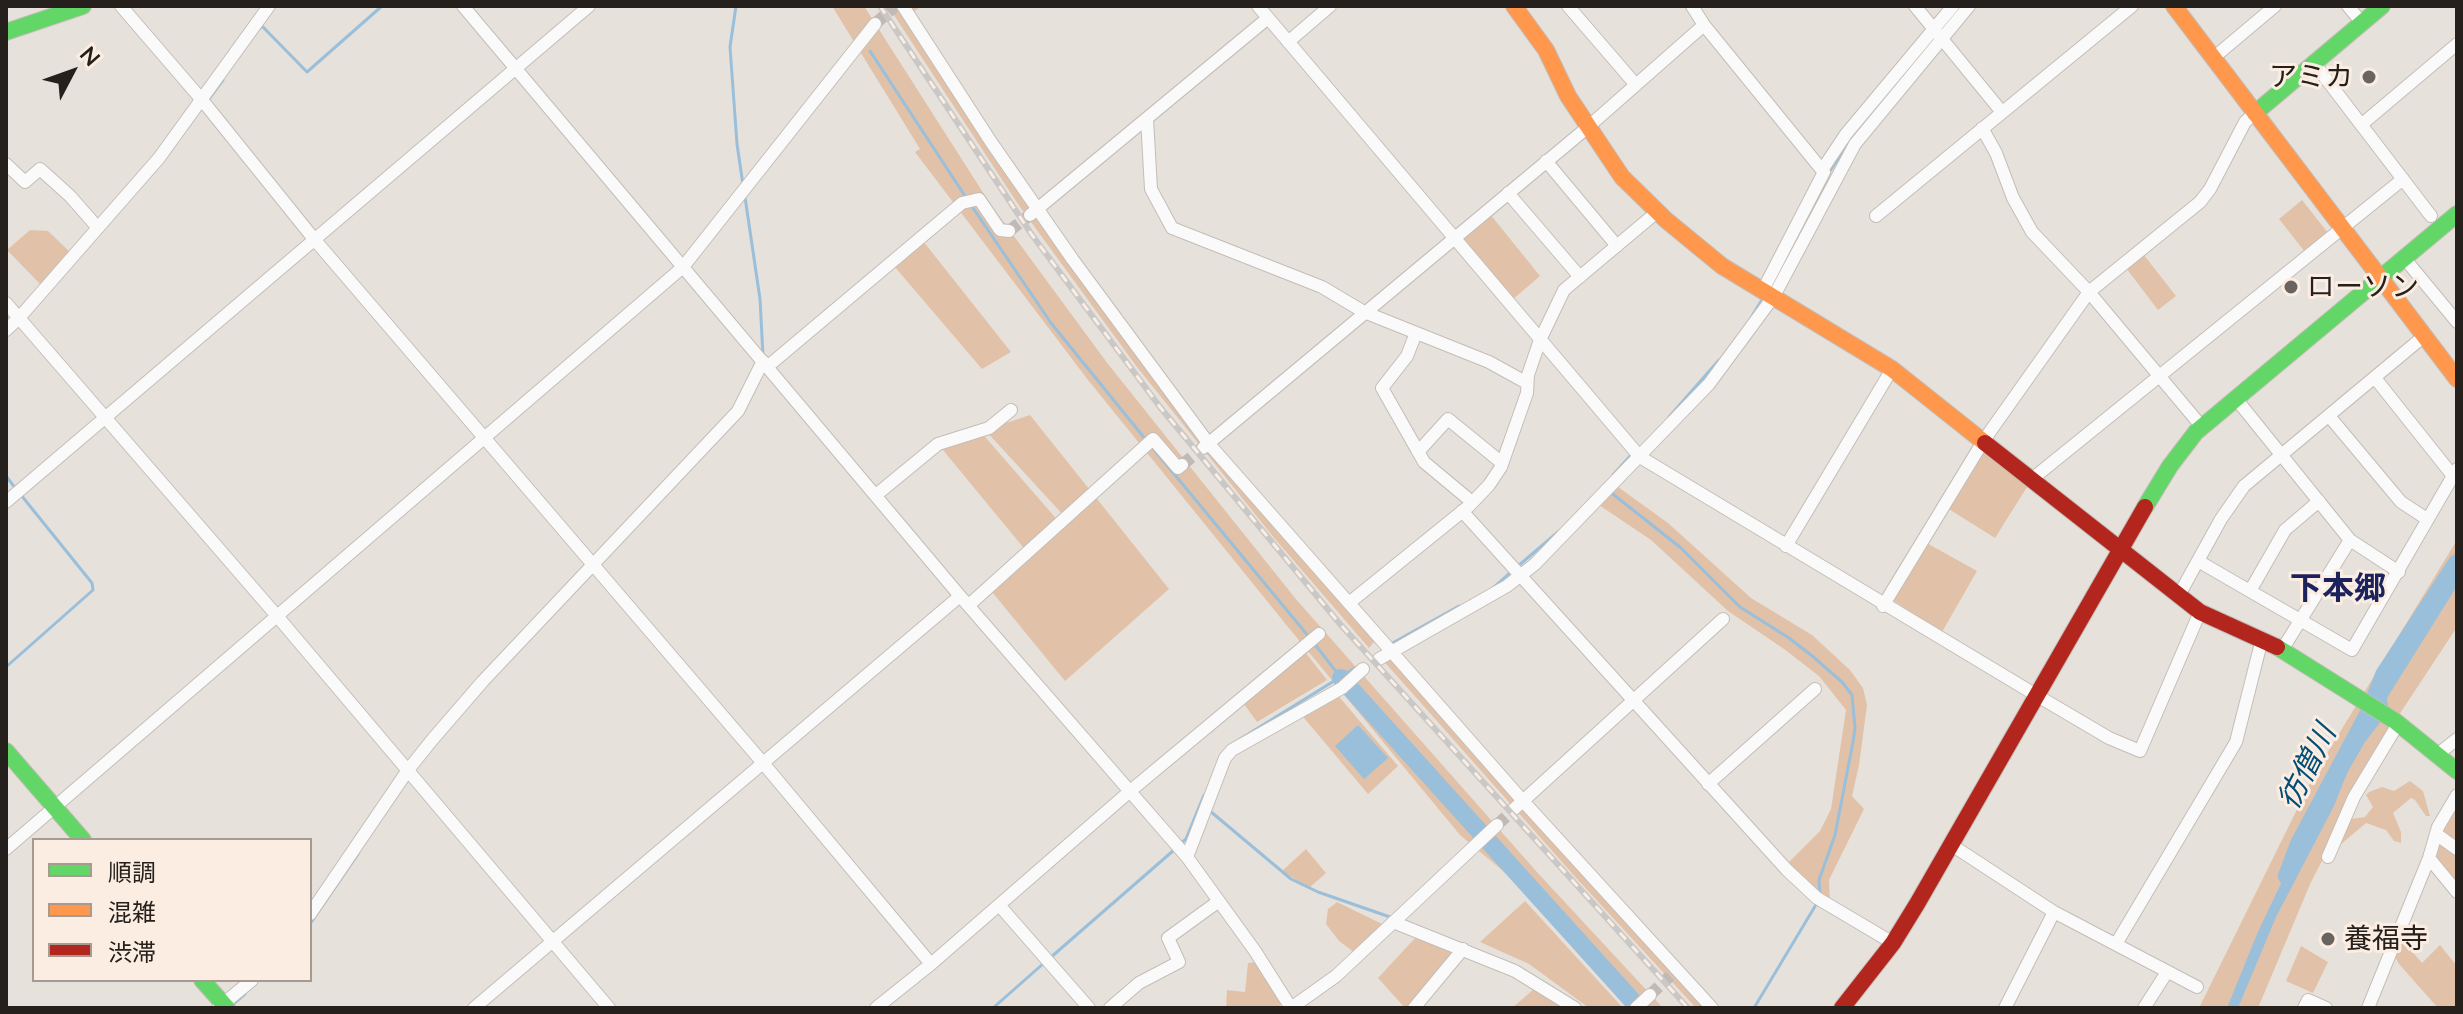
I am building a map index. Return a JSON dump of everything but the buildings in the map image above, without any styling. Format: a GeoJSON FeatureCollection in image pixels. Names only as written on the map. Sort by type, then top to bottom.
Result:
{"type":"FeatureCollection","features":[{"type":"Feature","properties":{"kind":"street"},"geometry":{"type":"LineString","coordinates":[[6,32],[83,6]]}},
{"type":"Feature","properties":{"kind":"street"},"geometry":{"type":"LineString","coordinates":[[121,6],[202,100],[314,239],[594,564],[931,964]]}},
{"type":"Feature","properties":{"kind":"street"},"geometry":{"type":"LineString","coordinates":[[6,330],[159,158],[269,6]]}},
{"type":"Feature","properties":{"kind":"street"},"geometry":{"type":"LineString","coordinates":[[463,6],[964,600],[1187,857],[1291,1008],[1336,976],[1497,825]]}},
{"type":"Feature","properties":{"kind":"street"},"geometry":{"type":"LineString","coordinates":[[6,502],[589,6]]}},
{"type":"Feature","properties":{"kind":"street"},"geometry":{"type":"LineString","coordinates":[[903,6],[1034,212],[1073,260],[1206,446],[1349,603],[1385,655],[1519,805],[1674,973],[1712,1008]]}},
{"type":"Feature","properties":{"kind":"street"},"geometry":{"type":"LineString","coordinates":[[1258,6],[1640,457],[1883,606],[2109,738],[2140,751],[2200,612]]}},
{"type":"Feature","properties":{"kind":"street"},"geometry":{"type":"LineString","coordinates":[[1288,42],[1330,6]]}},
{"type":"Feature","properties":{"kind":"street"},"geometry":{"type":"LineString","coordinates":[[1514,6],[1546,50],[1568,96],[1622,177],[1657,212],[1722,266],[1892,369],[2200,612],[2282,650],[2397,722],[2457,771]]}},
{"type":"Feature","properties":{"kind":"street"},"geometry":{"type":"LineString","coordinates":[[1568,6],[1636,85]]}},
{"type":"Feature","properties":{"kind":"street"},"geometry":{"type":"LineString","coordinates":[[1915,6],[2001,111]]}},
{"type":"Feature","properties":{"kind":"street"},"geometry":{"type":"LineString","coordinates":[[1385,655],[1520,576],[1556,543],[1714,378],[1768,293],[1842,163],[1938,34],[1953,6]]}},
{"type":"Feature","properties":{"kind":"street"},"geometry":{"type":"LineString","coordinates":[[1822,170],[1846,134],[1938,34],[1969,6]]}},
{"type":"Feature","properties":{"kind":"street"},"geometry":{"type":"LineString","coordinates":[[1876,216],[2132,6]]}},
{"type":"Feature","properties":{"kind":"street"},"geometry":{"type":"LineString","coordinates":[[2174,6],[2379,280],[2456,376]]}},
{"type":"Feature","properties":{"kind":"street"},"geometry":{"type":"LineString","coordinates":[[2212,59],[2275,6]]}},
{"type":"Feature","properties":{"kind":"street"},"geometry":{"type":"LineString","coordinates":[[2348,6],[2362,23]]}},
{"type":"Feature","properties":{"kind":"street"},"geometry":{"type":"LineString","coordinates":[[1883,606],[1984,440],[2089,292],[2200,202],[2245,122],[2382,6]]}},
{"type":"Feature","properties":{"kind":"street"},"geometry":{"type":"LineString","coordinates":[[1206,446],[1636,85],[1700,13],[1824,172],[1768,293]]}},
{"type":"Feature","properties":{"kind":"street"},"geometry":{"type":"LineString","coordinates":[[1034,212],[1268,18]]}},
{"type":"Feature","properties":{"kind":"street"},"geometry":{"type":"LineString","coordinates":[[6,849],[683,267],[875,24]]}},
{"type":"Feature","properties":{"kind":"street"},"geometry":{"type":"LineString","coordinates":[[2361,125],[2457,44]]}},
{"type":"Feature","properties":{"kind":"street"},"geometry":{"type":"LineString","coordinates":[[2314,63],[2431,216]]}},
{"type":"Feature","properties":{"kind":"street"},"geometry":{"type":"LineString","coordinates":[[1147,119],[1151,189],[1172,228],[1322,287],[1364,312],[1489,362],[1527,383]]}},
{"type":"Feature","properties":{"kind":"street"},"geometry":{"type":"LineString","coordinates":[[1982,128],[1996,153],[2017,207],[2032,232],[2089,292],[2202,427]]}},
{"type":"Feature","properties":{"kind":"street"},"geometry":{"type":"LineString","coordinates":[[1546,161],[1617,246]]}},
{"type":"Feature","properties":{"kind":"street"},"geometry":{"type":"LineString","coordinates":[[6,164],[25,182],[40,169],[70,196],[98,228]]}},
{"type":"Feature","properties":{"kind":"street"},"geometry":{"type":"LineString","coordinates":[[2032,479],[2403,179]]}},
{"type":"Feature","properties":{"kind":"street"},"geometry":{"type":"LineString","coordinates":[[1508,193],[1580,277]]}},
{"type":"Feature","properties":{"kind":"street"},"geometry":{"type":"LineString","coordinates":[[312,911],[408,770],[483,681],[738,411],[765,364],[962,203],[979,199],[1000,230],[1009,231]]}},
{"type":"Feature","properties":{"kind":"street"},"geometry":{"type":"LineString","coordinates":[[1349,603],[1462,511],[1489,485],[1502,463],[1527,393],[1540,340],[1564,290],[1657,212]]}},
{"type":"Feature","properties":{"kind":"street"},"geometry":{"type":"LineString","coordinates":[[1842,1008],[1893,943],[2118,550],[2170,466],[2202,427],[2457,214]]}},
{"type":"Feature","properties":{"kind":"street"},"geometry":{"type":"LineString","coordinates":[[2405,259],[2454,313]]}},
{"type":"Feature","properties":{"kind":"street"},"geometry":{"type":"LineString","coordinates":[[6,303],[277,616],[609,1008]]}},
{"type":"Feature","properties":{"kind":"street"},"geometry":{"type":"LineString","coordinates":[[1416,333],[1407,356],[1382,388],[1424,462],[1472,502]]}},
{"type":"Feature","properties":{"kind":"street"},"geometry":{"type":"LineString","coordinates":[[2179,595],[2221,519],[2244,486],[2423,337]]}},
{"type":"Feature","properties":{"kind":"street"},"geometry":{"type":"LineString","coordinates":[[1786,546],[1892,369]]}},
{"type":"Feature","properties":{"kind":"street"},"geometry":{"type":"LineString","coordinates":[[2198,561],[2352,650],[2455,472],[2375,378]]}},
{"type":"Feature","properties":{"kind":"street"},"geometry":{"type":"LineString","coordinates":[[2237,400],[2350,540],[2399,572]]}},
{"type":"Feature","properties":{"kind":"street"},"geometry":{"type":"LineString","coordinates":[[876,495],[938,444],[989,428],[1011,410]]}},
{"type":"Feature","properties":{"kind":"street"},"geometry":{"type":"LineString","coordinates":[[2329,416],[2401,502],[2427,519]]}},
{"type":"Feature","properties":{"kind":"street"},"geometry":{"type":"LineString","coordinates":[[1418,452],[1448,419],[1502,463]]}},
{"type":"Feature","properties":{"kind":"street"},"geometry":{"type":"LineString","coordinates":[[474,1008],[1153,439],[1178,468],[1182,465]]}},
{"type":"Feature","properties":{"kind":"street"},"geometry":{"type":"LineString","coordinates":[[2250,591],[2285,530],[2319,501]]}},
{"type":"Feature","properties":{"kind":"street"},"geometry":{"type":"LineString","coordinates":[[1462,511],[1787,870],[1817,898],[1893,943]]}},
{"type":"Feature","properties":{"kind":"street"},"geometry":{"type":"LineString","coordinates":[[2282,650],[2350,540]]}},
{"type":"Feature","properties":{"kind":"street"},"geometry":{"type":"LineString","coordinates":[[1519,805],[1723,619]]}},
{"type":"Feature","properties":{"kind":"street"},"geometry":{"type":"LineString","coordinates":[[876,1008],[1319,634]]}},
{"type":"Feature","properties":{"kind":"street"},"geometry":{"type":"LineString","coordinates":[[2116,944],[2236,742],[2262,639]]}},
{"type":"Feature","properties":{"kind":"street"},"geometry":{"type":"LineString","coordinates":[[1187,857],[1225,758],[1232,750],[1342,688],[1363,669]]}},
{"type":"Feature","properties":{"kind":"street"},"geometry":{"type":"LineString","coordinates":[[1708,784],[1815,689]]}},
{"type":"Feature","properties":{"kind":"street"},"geometry":{"type":"LineString","coordinates":[[2328,857],[2354,797],[2397,722]]}},
{"type":"Feature","properties":{"kind":"street"},"geometry":{"type":"LineString","coordinates":[[2437,755],[2457,739]]}},
{"type":"Feature","properties":{"kind":"street"},"geometry":{"type":"LineString","coordinates":[[6,751],[81,838]]}},
{"type":"Feature","properties":{"kind":"street"},"geometry":{"type":"LineString","coordinates":[[2368,1008],[2436,834],[2457,795]]}},
{"type":"Feature","properties":{"kind":"street"},"geometry":{"type":"LineString","coordinates":[[2436,834],[2457,849]]}},
{"type":"Feature","properties":{"kind":"street"},"geometry":{"type":"LineString","coordinates":[[1950,844],[2054,912],[2197,987]]}},
{"type":"Feature","properties":{"kind":"street"},"geometry":{"type":"LineString","coordinates":[[2429,858],[2457,892]]}},
{"type":"Feature","properties":{"kind":"street"},"geometry":{"type":"LineString","coordinates":[[1110,1008],[1139,983],[1179,962],[1168,938],[1219,901]]}},
{"type":"Feature","properties":{"kind":"street"},"geometry":{"type":"LineString","coordinates":[[999,905],[1089,1008]]}},
{"type":"Feature","properties":{"kind":"street"},"geometry":{"type":"LineString","coordinates":[[2005,1008],[2054,912]]}},
{"type":"Feature","properties":{"kind":"street"},"geometry":{"type":"LineString","coordinates":[[1393,922],[1515,971],[1575,1008]]}},
{"type":"Feature","properties":{"kind":"street"},"geometry":{"type":"LineString","coordinates":[[1414,1008],[1463,949]]}},
{"type":"Feature","properties":{"kind":"street"},"geometry":{"type":"LineString","coordinates":[[2144,1008],[2167,972]]}},
{"type":"Feature","properties":{"kind":"street"},"geometry":{"type":"LineString","coordinates":[[203,982],[222,1007],[250,982]]}},
{"type":"Feature","properties":{"kind":"street"},"geometry":{"type":"LineString","coordinates":[[1636,1008],[1650,995]]}},
{"type":"Feature","properties":{"kind":"street"},"geometry":{"type":"LineString","coordinates":[[2304,1008],[2308,1000],[2326,1008]]}},
{"type":"Feature","properties":{"kind":"shaded area"},"geometry":{"type":"Polygon","coordinates":[[[832,6],[864,6],[991,205],[1108,364],[1295,598],[1536,871],[1663,1008],[1627,1008],[1515,881],[1460,835],[1088,380],[915,152],[920,149],[832,6]]]}},
{"type":"Feature","properties":{"kind":"shaded area"},"geometry":{"type":"Polygon","coordinates":[[[888,6],[922,6],[910,14],[950,80],[1208,442],[1378,637],[1369,648],[1275,539],[1137,367],[1020,207],[888,6]]]}},
{"type":"Feature","properties":{"kind":"shaded area"},"geometry":{"type":"Polygon","coordinates":[[[2302,200],[2332,238],[2309,257],[2279,219],[2302,200]]]}},
{"type":"Feature","properties":{"kind":"shaded area"},"geometry":{"type":"Polygon","coordinates":[[[1490,214],[1540,276],[1512,300],[1459,233],[1490,214]]]}},
{"type":"Feature","properties":{"kind":"shaded area"},"geometry":{"type":"Polygon","coordinates":[[[30,230],[48,231],[70,252],[41,285],[7,250],[30,230]]]}},
{"type":"Feature","properties":{"kind":"shaded area"},"geometry":{"type":"Polygon","coordinates":[[[923,241],[1011,352],[982,369],[894,266],[923,241]]]}},
{"type":"Feature","properties":{"kind":"shaded area"},"geometry":{"type":"Polygon","coordinates":[[[2140,250],[2176,296],[2158,310],[2123,264],[2140,250]]]}},
{"type":"Feature","properties":{"kind":"shaded area"},"geometry":{"type":"Polygon","coordinates":[[[1030,415],[1169,589],[1065,681],[988,587],[1027,552],[938,444],[980,431],[1060,523],[1065,517],[985,430],[1030,415]]]}},
{"type":"Feature","properties":{"kind":"shaded area"},"geometry":{"type":"Polygon","coordinates":[[[1984,440],[2032,479],[1995,538],[1944,506],[1984,440]]]}},
{"type":"Feature","properties":{"kind":"shaded area"},"geometry":{"type":"Polygon","coordinates":[[[1614,484],[1668,523],[1751,598],[1812,635],[1850,670],[1863,688],[1867,705],[1852,796],[1864,809],[1829,880],[1830,905],[1784,867],[1820,831],[1831,809],[1846,710],[1819,676],[1728,611],[1651,540],[1596,503],[1614,484]]]}},
{"type":"Feature","properties":{"kind":"shaded area"},"geometry":{"type":"Polygon","coordinates":[[[2457,540],[2457,627],[2395,721],[2311,882],[2258,1008],[2199,1008],[2315,773],[2457,540]]]}},
{"type":"Feature","properties":{"kind":"shaded area"},"geometry":{"type":"Polygon","coordinates":[[[1923,541],[1977,571],[1942,632],[1891,599],[1923,541]]]}},
{"type":"Feature","properties":{"kind":"shaded area"},"geometry":{"type":"Polygon","coordinates":[[[1302,648],[1327,680],[1257,722],[1241,700],[1302,648]]]}},
{"type":"Feature","properties":{"kind":"shaded area"},"geometry":{"type":"Polygon","coordinates":[[[1391,652],[1708,1008],[1696,1008],[1578,880],[1381,658],[1391,652]]]}},
{"type":"Feature","properties":{"kind":"shaded area"},"geometry":{"type":"Polygon","coordinates":[[[1335,692],[1398,766],[1368,794],[1299,712],[1335,692]]]}},
{"type":"Feature","properties":{"kind":"shaded area"},"geometry":{"type":"Polygon","coordinates":[[[2410,781],[2423,791],[2430,816],[2426,816],[2411,798],[2393,813],[2401,832],[2401,843],[2394,841],[2386,830],[2366,823],[2340,845],[2344,826],[2351,819],[2365,817],[2373,807],[2366,795],[2369,792],[2382,787],[2394,791],[2410,781]]]}},
{"type":"Feature","properties":{"kind":"shaded area"},"geometry":{"type":"Polygon","coordinates":[[[2457,806],[2457,842],[2452,845],[2457,849],[2457,892],[2429,858],[2438,835],[2450,843],[2442,829],[2457,806]]]}},
{"type":"Feature","properties":{"kind":"shaded area"},"geometry":{"type":"Polygon","coordinates":[[[1306,849],[1326,873],[1309,888],[1282,871],[1306,849]]]}},
{"type":"Feature","properties":{"kind":"shaded area"},"geometry":{"type":"Polygon","coordinates":[[[1525,901],[1623,1008],[1589,1008],[1529,964],[1480,942],[1525,901]]]}},
{"type":"Feature","properties":{"kind":"shaded area"},"geometry":{"type":"Polygon","coordinates":[[[1337,902],[1382,924],[1358,955],[1339,941],[1326,924],[1328,909],[1337,902]]]}},
{"type":"Feature","properties":{"kind":"shaded area"},"geometry":{"type":"Polygon","coordinates":[[[1417,936],[1461,952],[1414,1008],[1405,1008],[1378,978],[1417,936]]]}},
{"type":"Feature","properties":{"kind":"shaded area"},"geometry":{"type":"Polygon","coordinates":[[[2403,941],[2422,963],[2440,945],[2457,966],[2457,1008],[2438,1008],[2399,964],[2395,957],[2403,941]]]}},
{"type":"Feature","properties":{"kind":"shaded area"},"geometry":{"type":"Polygon","coordinates":[[[2301,946],[2328,962],[2313,993],[2286,981],[2301,946]]]}},
{"type":"Feature","properties":{"kind":"shaded area"},"geometry":{"type":"Polygon","coordinates":[[[1256,962],[1281,1004],[1278,1008],[1226,1008],[1227,990],[1245,992],[1248,963],[1256,962]]]}},
{"type":"Feature","properties":{"kind":"shaded area"},"geometry":{"type":"Polygon","coordinates":[[[1534,989],[1573,1008],[1512,1008],[1534,989]]]}},
{"type":"Feature","properties":{"kind":"water"},"geometry":{"type":"Polygon","coordinates":[[[2457,564],[2457,586],[2387,698],[2389,711],[2365,742],[2347,773],[2334,806],[2276,917],[2238,1008],[2227,1008],[2257,934],[2303,837],[2372,707],[2382,681],[2457,564]]]}},
{"type":"Feature","properties":{"kind":"water"},"geometry":{"type":"Polygon","coordinates":[[[1358,725],[1388,758],[1364,779],[1335,746],[1358,725]]]}},
{"type":"Feature","properties":{"kind":"waterway"},"geometry":{"type":"LineString","coordinates":[[259,29],[262,26],[307,72],[382,6]]}},
{"type":"Feature","properties":{"kind":"waterway"},"geometry":{"type":"LineString","coordinates":[[736,6],[730,47],[743,185]]}},
{"type":"Feature","properties":{"kind":"waterway"},"geometry":{"type":"LineString","coordinates":[[870,51],[967,199]]}},
{"type":"Feature","properties":{"kind":"waterway"},"geometry":{"type":"LineString","coordinates":[[208,100],[223,80]]}},
{"type":"Feature","properties":{"kind":"waterway"},"geometry":{"type":"LineString","coordinates":[[1830,171],[1856,131]]}},
{"type":"Feature","properties":{"kind":"waterway"},"geometry":{"type":"LineString","coordinates":[[745,197],[760,299],[763,356]]}},
{"type":"Feature","properties":{"kind":"waterway"},"geometry":{"type":"LineString","coordinates":[[971,205],[1051,323],[1146,440]]}},
{"type":"Feature","properties":{"kind":"waterway"},"geometry":{"type":"LineString","coordinates":[[1779,271],[1802,228]]}},
{"type":"Feature","properties":{"kind":"waterway"},"geometry":{"type":"LineString","coordinates":[[1752,316],[1763,298]]}},
{"type":"Feature","properties":{"kind":"waterway"},"geometry":{"type":"LineString","coordinates":[[1669,417],[1719,360]]}},
{"type":"Feature","properties":{"kind":"waterway"},"geometry":{"type":"LineString","coordinates":[[1151,446],[1309,637]]}},
{"type":"Feature","properties":{"kind":"waterway"},"geometry":{"type":"LineString","coordinates":[[1613,475],[1632,454]]}},
{"type":"Feature","properties":{"kind":"waterway"},"geometry":{"type":"LineString","coordinates":[[6,476],[16,489]]}},
{"type":"Feature","properties":{"kind":"waterway"},"geometry":{"type":"LineString","coordinates":[[1609,491],[1681,548],[1740,607],[1811,655],[1852,695],[1853,742],[1835,835],[1819,880],[1820,896]]}},
{"type":"Feature","properties":{"kind":"waterway"},"geometry":{"type":"LineString","coordinates":[[6,667],[93,590],[92,583],[21,495]]}},
{"type":"Feature","properties":{"kind":"waterway"},"geometry":{"type":"LineString","coordinates":[[1518,566],[1558,532]]}},
{"type":"Feature","properties":{"kind":"waterway","name":"彷僧川"},"geometry":{"type":"LineString","coordinates":[[2287,876],[2299,844],[2370,711],[2384,675],[2457,563]]}},
{"type":"Feature","properties":{"kind":"waterway"},"geometry":{"type":"LineString","coordinates":[[1494,587],[1512,571]]}},
{"type":"Feature","properties":{"kind":"waterway"},"geometry":{"type":"LineString","coordinates":[[1389,645],[1459,606]]}},
{"type":"Feature","properties":{"kind":"waterway"},"geometry":{"type":"LineString","coordinates":[[1314,643],[1341,678]]}},
{"type":"Feature","properties":{"kind":"waterway"},"geometry":{"type":"LineString","coordinates":[[1229,746],[1355,668]]}},
{"type":"Feature","properties":{"kind":"waterway"},"geometry":{"type":"LineString","coordinates":[[1341,678],[1639,1008]]}},
{"type":"Feature","properties":{"kind":"waterway"},"geometry":{"type":"LineString","coordinates":[[1179,845],[1186,839],[1204,795]]}},
{"type":"Feature","properties":{"kind":"waterway"},"geometry":{"type":"LineString","coordinates":[[1210,811],[1291,879],[1318,892],[1390,917]]}},
{"type":"Feature","properties":{"kind":"waterway"},"geometry":{"type":"LineString","coordinates":[[1050,958],[1174,850]]}},
{"type":"Feature","properties":{"kind":"waterway"},"geometry":{"type":"LineString","coordinates":[[312,921],[358,854]]}},
{"type":"Feature","properties":{"kind":"waterway"},"geometry":{"type":"LineString","coordinates":[[1754,1008],[1817,903]]}},
{"type":"Feature","properties":{"kind":"waterway"},"geometry":{"type":"LineString","coordinates":[[993,1008],[1044,963]]}},
{"type":"Feature","properties":{"kind":"waterway"},"geometry":{"type":"LineString","coordinates":[[232,1005],[245,994]]}},
{"type":"Feature","properties":{"kind":"tunnel"},"geometry":{"type":"LineString","coordinates":[[875,24],[895,6]]}},
{"type":"Feature","properties":{"kind":"tunnel"},"geometry":{"type":"LineString","coordinates":[[1009,231],[1030,215]]}},
{"type":"Feature","properties":{"kind":"tunnel"},"geometry":{"type":"LineString","coordinates":[[1182,465],[1203,448]]}},
{"type":"Feature","properties":{"kind":"tunnel"},"geometry":{"type":"LineString","coordinates":[[1497,825],[1514,809]]}},
{"type":"Feature","properties":{"kind":"tunnel"},"geometry":{"type":"LineString","coordinates":[[1650,995],[1670,976]]}},
{"type":"Feature","properties":{"kind":"railway"},"geometry":{"type":"LineString","coordinates":[[880,6],[1032,235],[1160,407],[1340,624],[1688,1008]]}},
{"type":"Feature","properties":{"kind":"traffic: fast"},"geometry":{"type":"LineString","coordinates":[[6,32],[83,6]]}},
{"type":"Feature","properties":{"kind":"traffic: fast"},"geometry":{"type":"LineString","coordinates":[[2255,113],[2382,6]]}},
{"type":"Feature","properties":{"kind":"traffic: fast"},"geometry":{"type":"LineString","coordinates":[[2145,507],[2196,432],[2457,214]]}},
{"type":"Feature","properties":{"kind":"traffic: fast"},"geometry":{"type":"LineString","coordinates":[[2277,647],[2395,721],[2457,771]]}},
{"type":"Feature","properties":{"kind":"traffic: fast"},"geometry":{"type":"LineString","coordinates":[[6,751],[81,838]]}},
{"type":"Feature","properties":{"kind":"traffic: fast"},"geometry":{"type":"LineString","coordinates":[[204,982],[227,1008]]}},
{"type":"Feature","properties":{"kind":"traffic: slow"},"geometry":{"type":"LineString","coordinates":[[1514,6],[1546,50],[1568,96],[1622,177],[1666,220],[1722,266],[1892,369],[1985,443]]}},
{"type":"Feature","properties":{"kind":"traffic: slow"},"geometry":{"type":"LineString","coordinates":[[2174,6],[2457,379]]}},
{"type":"Feature","properties":{"kind":"traffic: jam"},"geometry":{"type":"LineString","coordinates":[[1985,443],[2200,612],[2277,647]]}},
{"type":"Feature","properties":{"kind":"traffic: jam"},"geometry":{"type":"LineString","coordinates":[[1842,1008],[1893,943],[1917,904],[2145,507]]}},
{"type":"Feature","properties":{"kind":"place","name":"アミカ"},"geometry":{"type":"Point","coordinates":[2369,77]}},
{"type":"Feature","properties":{"kind":"place","name":"ローソン"},"geometry":{"type":"Point","coordinates":[2291,287]}},
{"type":"Feature","properties":{"kind":"place","name":"養福寺"},"geometry":{"type":"Point","coordinates":[2328,939]}},
{"type":"Feature","properties":{"kind":"district","name":"下本郷"},"geometry":{"type":"Point","coordinates":[2338,589]}}]}
